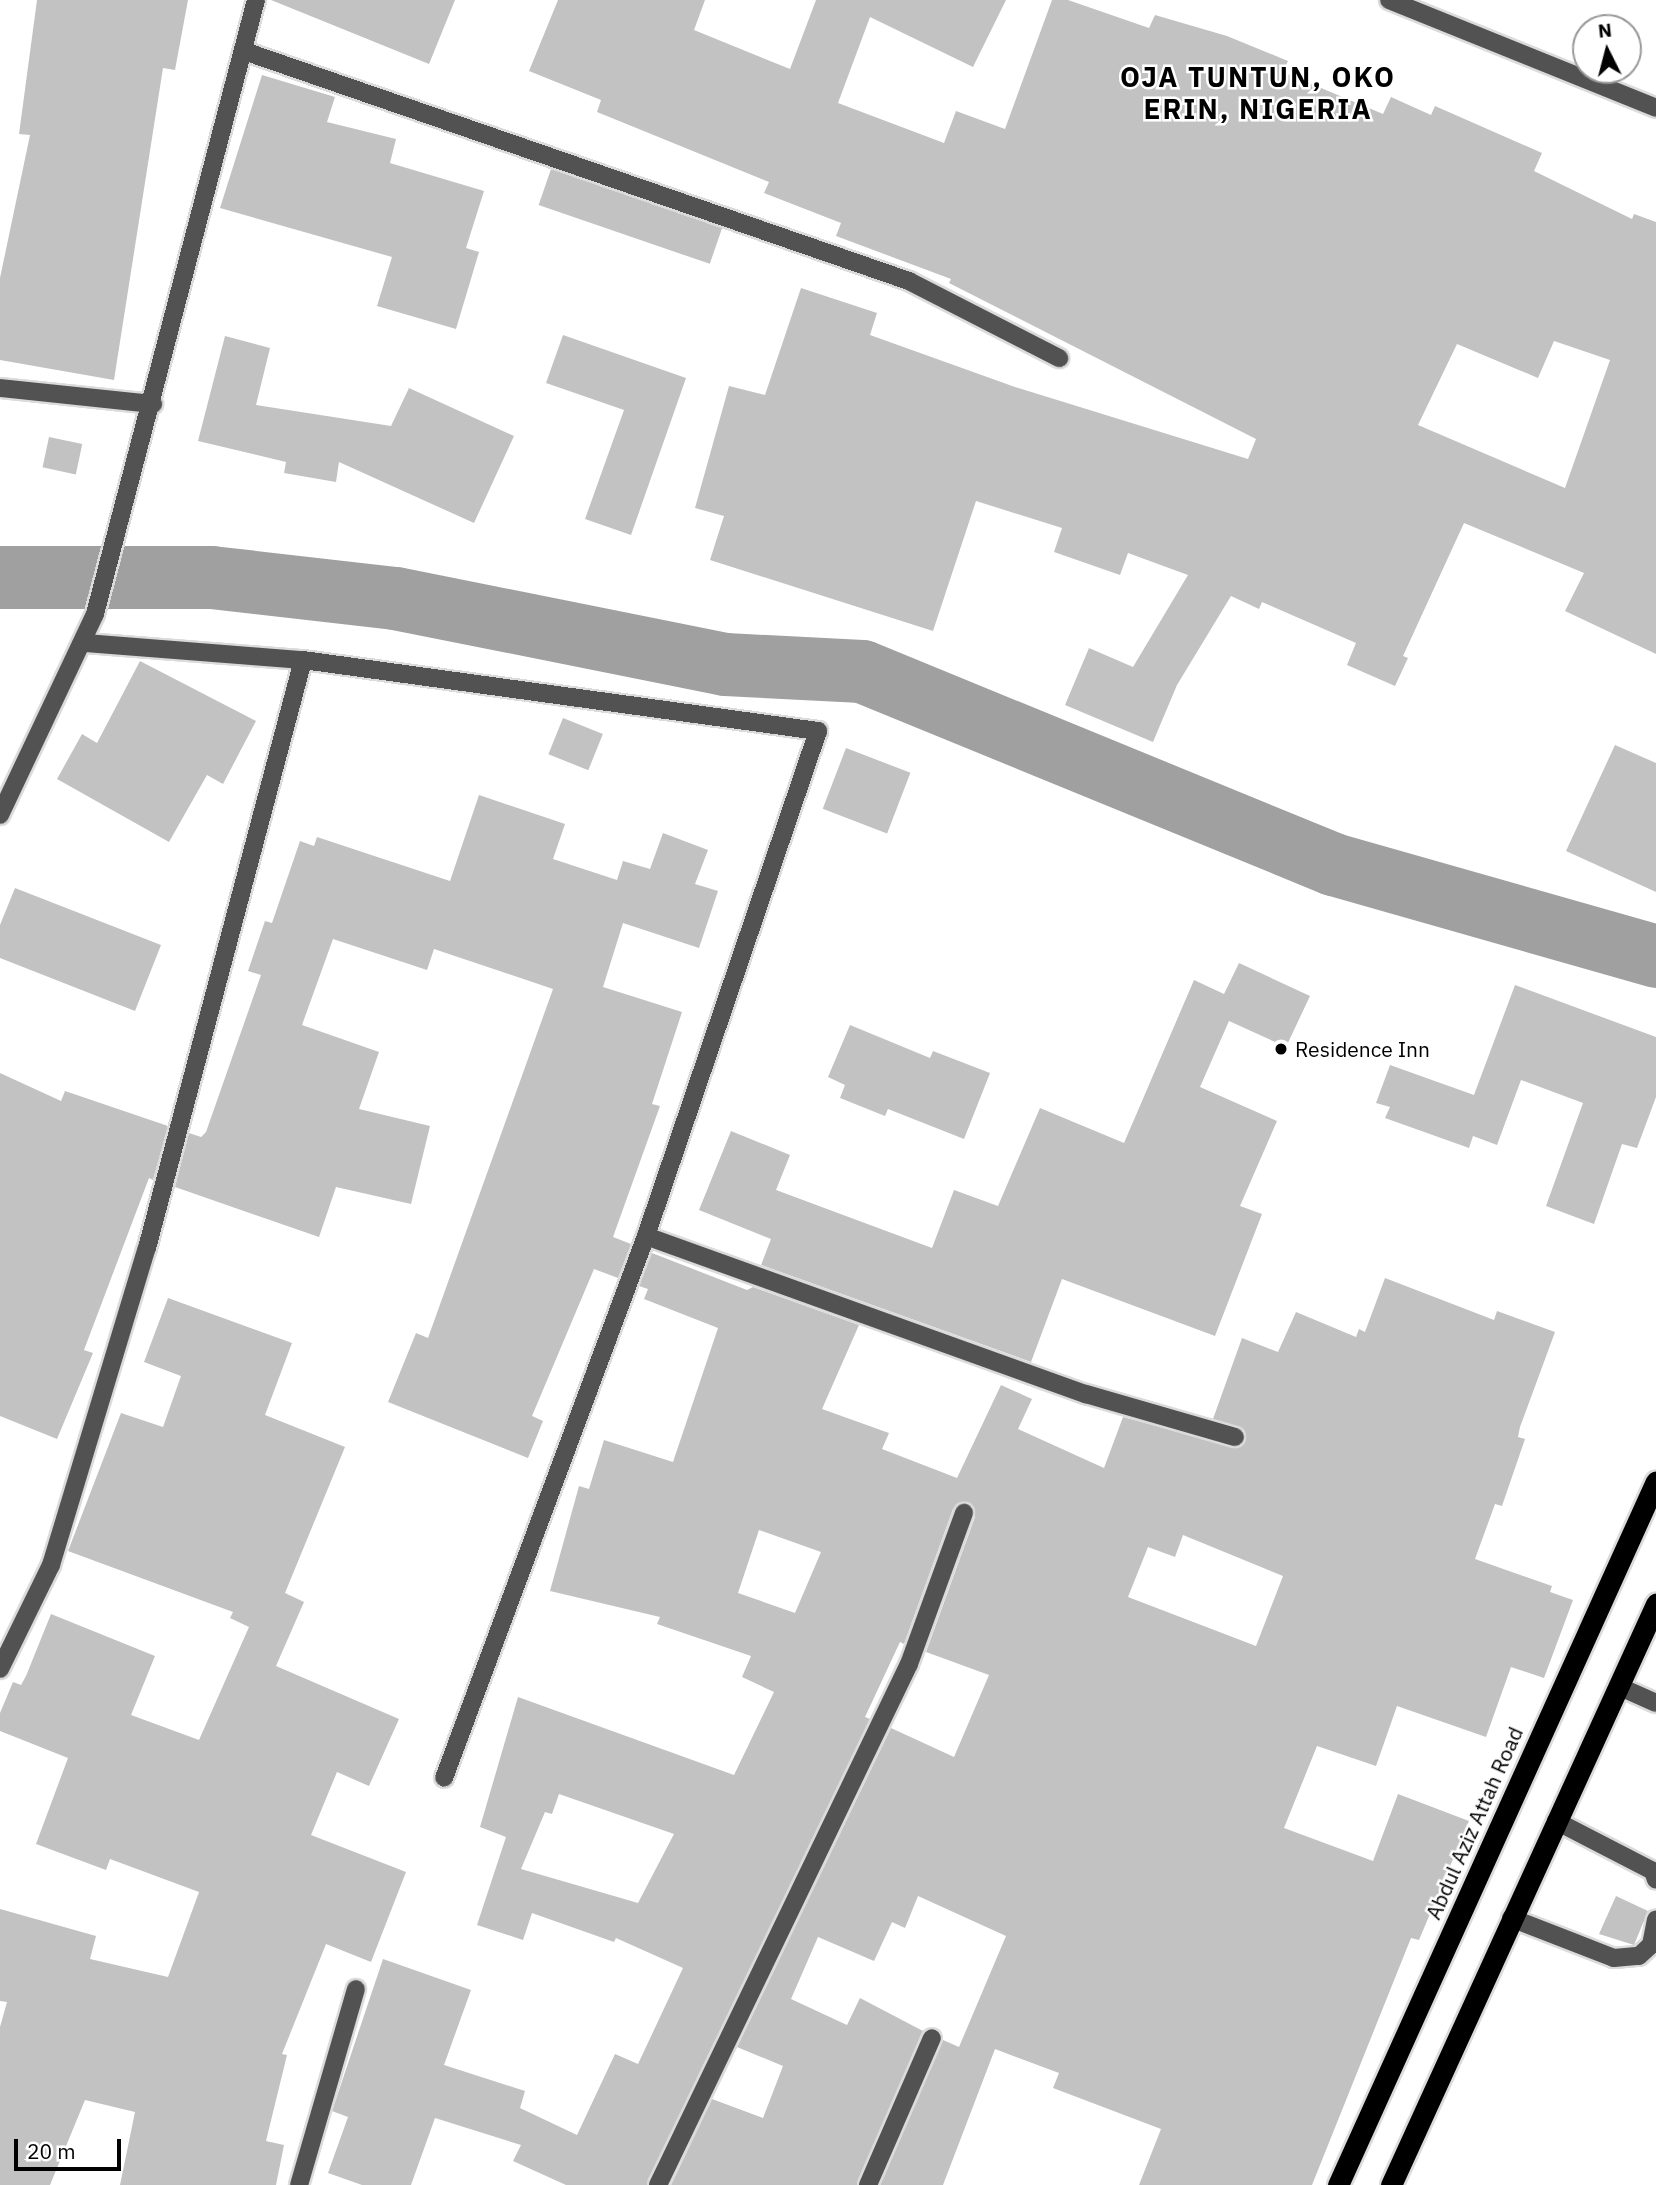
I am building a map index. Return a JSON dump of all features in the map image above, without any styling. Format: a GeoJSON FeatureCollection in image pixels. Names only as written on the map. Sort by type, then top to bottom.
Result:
{"type":"FeatureCollection","features":[{"type":"Feature","properties":{"kind":"highway","name":"Abdul Aziz Attah Road"},"geometry":{"type":"LineString","coordinates":[[1338,2185],[1656,1481]]}},
{"type":"Feature","properties":{"kind":"highway"},"geometry":{"type":"LineString","coordinates":[[1391,2185],[1656,1604]]}},
{"type":"Feature","properties":{"kind":"street"},"geometry":{"type":"LineString","coordinates":[[0,815],[85,643],[95,614],[153,404],[257,0]]}},
{"type":"Feature","properties":{"kind":"street"},"geometry":{"type":"LineString","coordinates":[[1389,0],[1656,108]]}},
{"type":"Feature","properties":{"kind":"street"},"geometry":{"type":"LineString","coordinates":[[244,51],[909,281],[1059,358]]}},
{"type":"Feature","properties":{"kind":"street"},"geometry":{"type":"LineString","coordinates":[[0,388],[153,404]]}},
{"type":"Feature","properties":{"kind":"street"},"geometry":{"type":"LineString","coordinates":[[85,643],[303,660],[818,731],[646,1236],[444,1778]]}},
{"type":"Feature","properties":{"kind":"street"},"geometry":{"type":"LineString","coordinates":[[0,1669],[51,1565],[147,1248],[303,660]]}},
{"type":"Feature","properties":{"kind":"street"},"geometry":{"type":"LineString","coordinates":[[646,1236],[1086,1394],[1235,1437]]}},
{"type":"Feature","properties":{"kind":"street"},"geometry":{"type":"LineString","coordinates":[[658,2185],[909,1664],[964,1513]]}},
{"type":"Feature","properties":{"kind":"street"},"geometry":{"type":"LineString","coordinates":[[1619,1687],[1656,1703]]}},
{"type":"Feature","properties":{"kind":"street"},"geometry":{"type":"LineString","coordinates":[[1556,1821],[1653,1871],[1656,1880]]}},
{"type":"Feature","properties":{"kind":"street"},"geometry":{"type":"LineString","coordinates":[[1511,1918],[1614,1958],[1639,1956],[1651,1945],[1656,1919]]}},
{"type":"Feature","properties":{"kind":"street"},"geometry":{"type":"LineString","coordinates":[[299,2185],[356,1989]]}},
{"type":"Feature","properties":{"kind":"street"},"geometry":{"type":"LineString","coordinates":[[868,2185],[932,2038]]}},
{"type":"Feature","properties":{"kind":"building"},"geometry":{"type":"Polygon","coordinates":[[[37,0],[188,0],[175,70],[163,68],[114,380],[0,360],[0,278],[30,135],[19,134],[37,0]]]}},
{"type":"Feature","properties":{"kind":"building"},"geometry":{"type":"Polygon","coordinates":[[[271,0],[455,0],[429,64],[271,0]]]}},
{"type":"Feature","properties":{"kind":"building"},"geometry":{"type":"Polygon","coordinates":[[[558,0],[705,0],[694,30],[790,69],[816,0],[1006,0],[973,67],[870,17],[838,103],[944,143],[956,111],[1005,129],[1052,0],[1068,0],[1149,28],[1155,15],[1227,36],[1288,61],[1283,72],[1383,114],[1391,97],[1431,115],[1435,106],[1542,153],[1534,171],[1632,219],[1634,214],[1656,222],[1656,654],[1565,611],[1584,573],[1464,523],[1403,656],[1408,658],[1395,686],[1347,665],[1356,643],[1262,602],[1259,609],[1231,596],[1177,685],[1153,742],[1065,705],[1089,648],[1133,667],[1188,575],[1128,553],[1120,575],[1054,552],[1062,528],[976,501],[933,631],[710,560],[724,516],[695,508],[729,386],[765,395],[801,288],[877,313],[870,335],[1015,387],[1248,459],[1256,439],[949,283],[951,279],[836,236],[841,223],[764,193],[769,182],[597,112],[601,100],[529,71],[558,0]],[[1554,341],[1538,378],[1457,344],[1418,425],[1565,488],[1610,360],[1554,341]]]}},
{"type":"Feature","properties":{"kind":"building"},"geometry":{"type":"Polygon","coordinates":[[[262,75],[335,97],[327,122],[396,139],[390,163],[484,191],[466,248],[479,252],[456,329],[377,306],[392,257],[220,208],[262,75]]]}},
{"type":"Feature","properties":{"kind":"building"},"geometry":{"type":"Polygon","coordinates":[[[551,169],[722,228],[710,264],[539,205],[551,169]]]}},
{"type":"Feature","properties":{"kind":"building"},"geometry":{"type":"Polygon","coordinates":[[[563,335],[686,378],[631,535],[585,519],[624,410],[546,383],[563,335]]]}},
{"type":"Feature","properties":{"kind":"building"},"geometry":{"type":"Polygon","coordinates":[[[225,336],[270,348],[256,405],[391,426],[409,388],[514,436],[474,523],[339,462],[336,482],[284,473],[286,462],[198,441],[225,336]]]}},
{"type":"Feature","properties":{"kind":"building"},"geometry":{"type":"Polygon","coordinates":[[[49,437],[82,444],[76,474],[43,467],[49,437]]]}},
{"type":"Feature","properties":{"kind":"building"},"geometry":{"type":"Polygon","coordinates":[[[140,661],[256,721],[223,784],[207,775],[169,842],[57,779],[82,734],[97,743],[140,661]]]}},
{"type":"Feature","properties":{"kind":"building"},"geometry":{"type":"Polygon","coordinates":[[[563,718],[603,734],[588,770],[548,754],[563,718]]]}},
{"type":"Feature","properties":{"kind":"building"},"geometry":{"type":"Polygon","coordinates":[[[1615,745],[1656,763],[1656,892],[1566,851],[1615,745]]]}},
{"type":"Feature","properties":{"kind":"building"},"geometry":{"type":"Polygon","coordinates":[[[846,748],[910,773],[887,833],[823,809],[846,748]]]}},
{"type":"Feature","properties":{"kind":"building"},"geometry":{"type":"Polygon","coordinates":[[[479,795],[565,824],[553,859],[617,880],[623,861],[650,869],[663,833],[708,850],[695,884],[718,891],[699,948],[623,923],[603,987],[682,1012],[652,1104],[660,1106],[613,1237],[631,1244],[618,1278],[594,1269],[532,1416],[543,1421],[528,1458],[388,1402],[416,1333],[428,1338],[553,989],[434,949],[427,970],[333,939],[302,1025],[379,1052],[359,1109],[430,1126],[411,1204],[336,1187],[319,1237],[175,1187],[189,1133],[201,1137],[206,1132],[261,975],[248,971],[265,921],[272,923],[300,841],[314,846],[317,837],[450,881],[479,795]]]}},
{"type":"Feature","properties":{"kind":"building"},"geometry":{"type":"Polygon","coordinates":[[[15,888],[161,945],[135,1011],[0,958],[0,925],[15,888]]]}},
{"type":"Feature","properties":{"kind":"building"},"geometry":{"type":"Polygon","coordinates":[[[1239,963],[1310,996],[1286,1047],[1229,1021],[1200,1087],[1277,1121],[1240,1206],[1262,1214],[1215,1336],[1062,1279],[1031,1362],[761,1265],[771,1239],[699,1210],[731,1131],[790,1155],[776,1190],[932,1248],[954,1190],[998,1206],[1040,1108],[1124,1143],[1194,980],[1224,994],[1239,963]]]}},
{"type":"Feature","properties":{"kind":"building"},"geometry":{"type":"Polygon","coordinates":[[[1515,985],[1656,1037],[1656,1097],[1637,1148],[1622,1144],[1594,1224],[1546,1206],[1583,1103],[1521,1080],[1497,1145],[1473,1136],[1469,1148],[1385,1118],[1390,1107],[1376,1103],[1390,1065],[1474,1095],[1515,985]]]}},
{"type":"Feature","properties":{"kind":"building"},"geometry":{"type":"Polygon","coordinates":[[[850,1025],[930,1058],[933,1051],[990,1073],[964,1139],[888,1109],[885,1116],[840,1098],[845,1085],[828,1077],[850,1025]]]}},
{"type":"Feature","properties":{"kind":"building"},"geometry":{"type":"Polygon","coordinates":[[[0,1073],[61,1101],[65,1091],[168,1126],[153,1180],[149,1178],[84,1350],[93,1353],[57,1439],[0,1416],[0,1073]]]}},
{"type":"Feature","properties":{"kind":"building"},"geometry":{"type":"Polygon","coordinates":[[[652,1253],[747,1290],[753,1287],[859,1325],[822,1409],[889,1433],[882,1449],[957,1478],[1001,1385],[1032,1399],[1018,1429],[1104,1468],[1123,1417],[1238,1448],[1246,1439],[1244,1430],[1213,1419],[1242,1338],[1278,1352],[1296,1312],[1356,1337],[1359,1329],[1365,1332],[1385,1278],[1494,1320],[1497,1311],[1555,1332],[1520,1427],[1518,1437],[1525,1439],[1502,1506],[1495,1504],[1475,1559],[1552,1586],[1550,1592],[1573,1600],[1544,1678],[1511,1667],[1486,1737],[1397,1706],[1376,1766],[1317,1746],[1284,1828],[1373,1861],[1398,1794],[1469,1821],[1419,1940],[1411,1938],[1312,2185],[1139,2185],[1161,2129],[1053,2088],[1059,2073],[995,2049],[943,2185],[880,2185],[943,2040],[959,2047],[1006,1936],[918,1896],[905,1928],[892,1922],[874,1961],[818,1937],[791,1999],[847,2025],[860,1998],[923,2031],[857,2185],[671,2185],[712,2099],[763,2118],[783,2066],[737,2047],[891,1728],[954,1757],[989,1675],[926,1652],[975,1517],[973,1506],[963,1502],[953,1509],[904,1644],[900,1642],[865,1717],[870,1719],[647,2185],[566,2185],[513,2161],[521,2145],[435,2118],[411,2185],[362,2185],[328,2173],[348,2117],[332,2111],[383,1959],[471,1990],[444,2065],[525,2091],[520,2108],[577,2135],[615,2054],[638,2064],[683,1968],[616,1938],[614,1942],[532,1913],[523,1940],[477,1925],[506,1837],[480,1827],[518,1697],[734,1775],[774,1692],[742,1677],[751,1656],[657,1624],[660,1617],[550,1591],[579,1486],[589,1489],[604,1440],[673,1462],[718,1328],[644,1299],[648,1289],[639,1286],[652,1253]],[[759,1530],[738,1593],[795,1613],[821,1552],[759,1530]],[[1183,1535],[1175,1557],[1148,1547],[1128,1597],[1256,1646],[1283,1576],[1183,1535]],[[559,1794],[552,1814],[545,1812],[521,1869],[638,1903],[674,1834],[559,1794]]]}},
{"type":"Feature","properties":{"kind":"building"},"geometry":{"type":"Polygon","coordinates":[[[168,1298],[292,1343],[265,1415],[345,1447],[285,1593],[304,1602],[276,1666],[399,1719],[369,1786],[337,1772],[311,1835],[406,1872],[371,1962],[326,1944],[282,2054],[287,2055],[266,2141],[284,2145],[276,2185],[120,2185],[135,2112],[85,2100],[50,2185],[0,2185],[0,2027],[7,2002],[0,2001],[0,1909],[96,1936],[90,1959],[168,1977],[199,1892],[110,1859],[106,1870],[36,1844],[68,1758],[0,1731],[0,1713],[13,1682],[21,1685],[51,1614],[155,1656],[131,1715],[199,1740],[249,1627],[230,1618],[233,1612],[68,1551],[121,1413],[163,1427],[181,1376],[144,1362],[168,1298]]]}},
{"type":"Feature","properties":{"kind":"building"},"geometry":{"type":"Polygon","coordinates":[[[1616,1896],[1648,1911],[1634,1945],[1599,1934],[1616,1896]]]}},
{"type":"Feature","properties":{"kind":"waterway"},"geometry":{"type":"LineString","coordinates":[[0,577],[211,577],[395,598],[725,664],[862,671],[1333,864],[1656,956]]}},
{"type":"Feature","properties":{"kind":"place","name":"Residence Inn"},"geometry":{"type":"Point","coordinates":[1281,1049]}},
{"type":"Feature","properties":{"kind":"district","name":"OJA TUNTUN, OKO ERIN, NIGERIA"},"geometry":{"type":"Point","coordinates":[1258,93]}}]}
